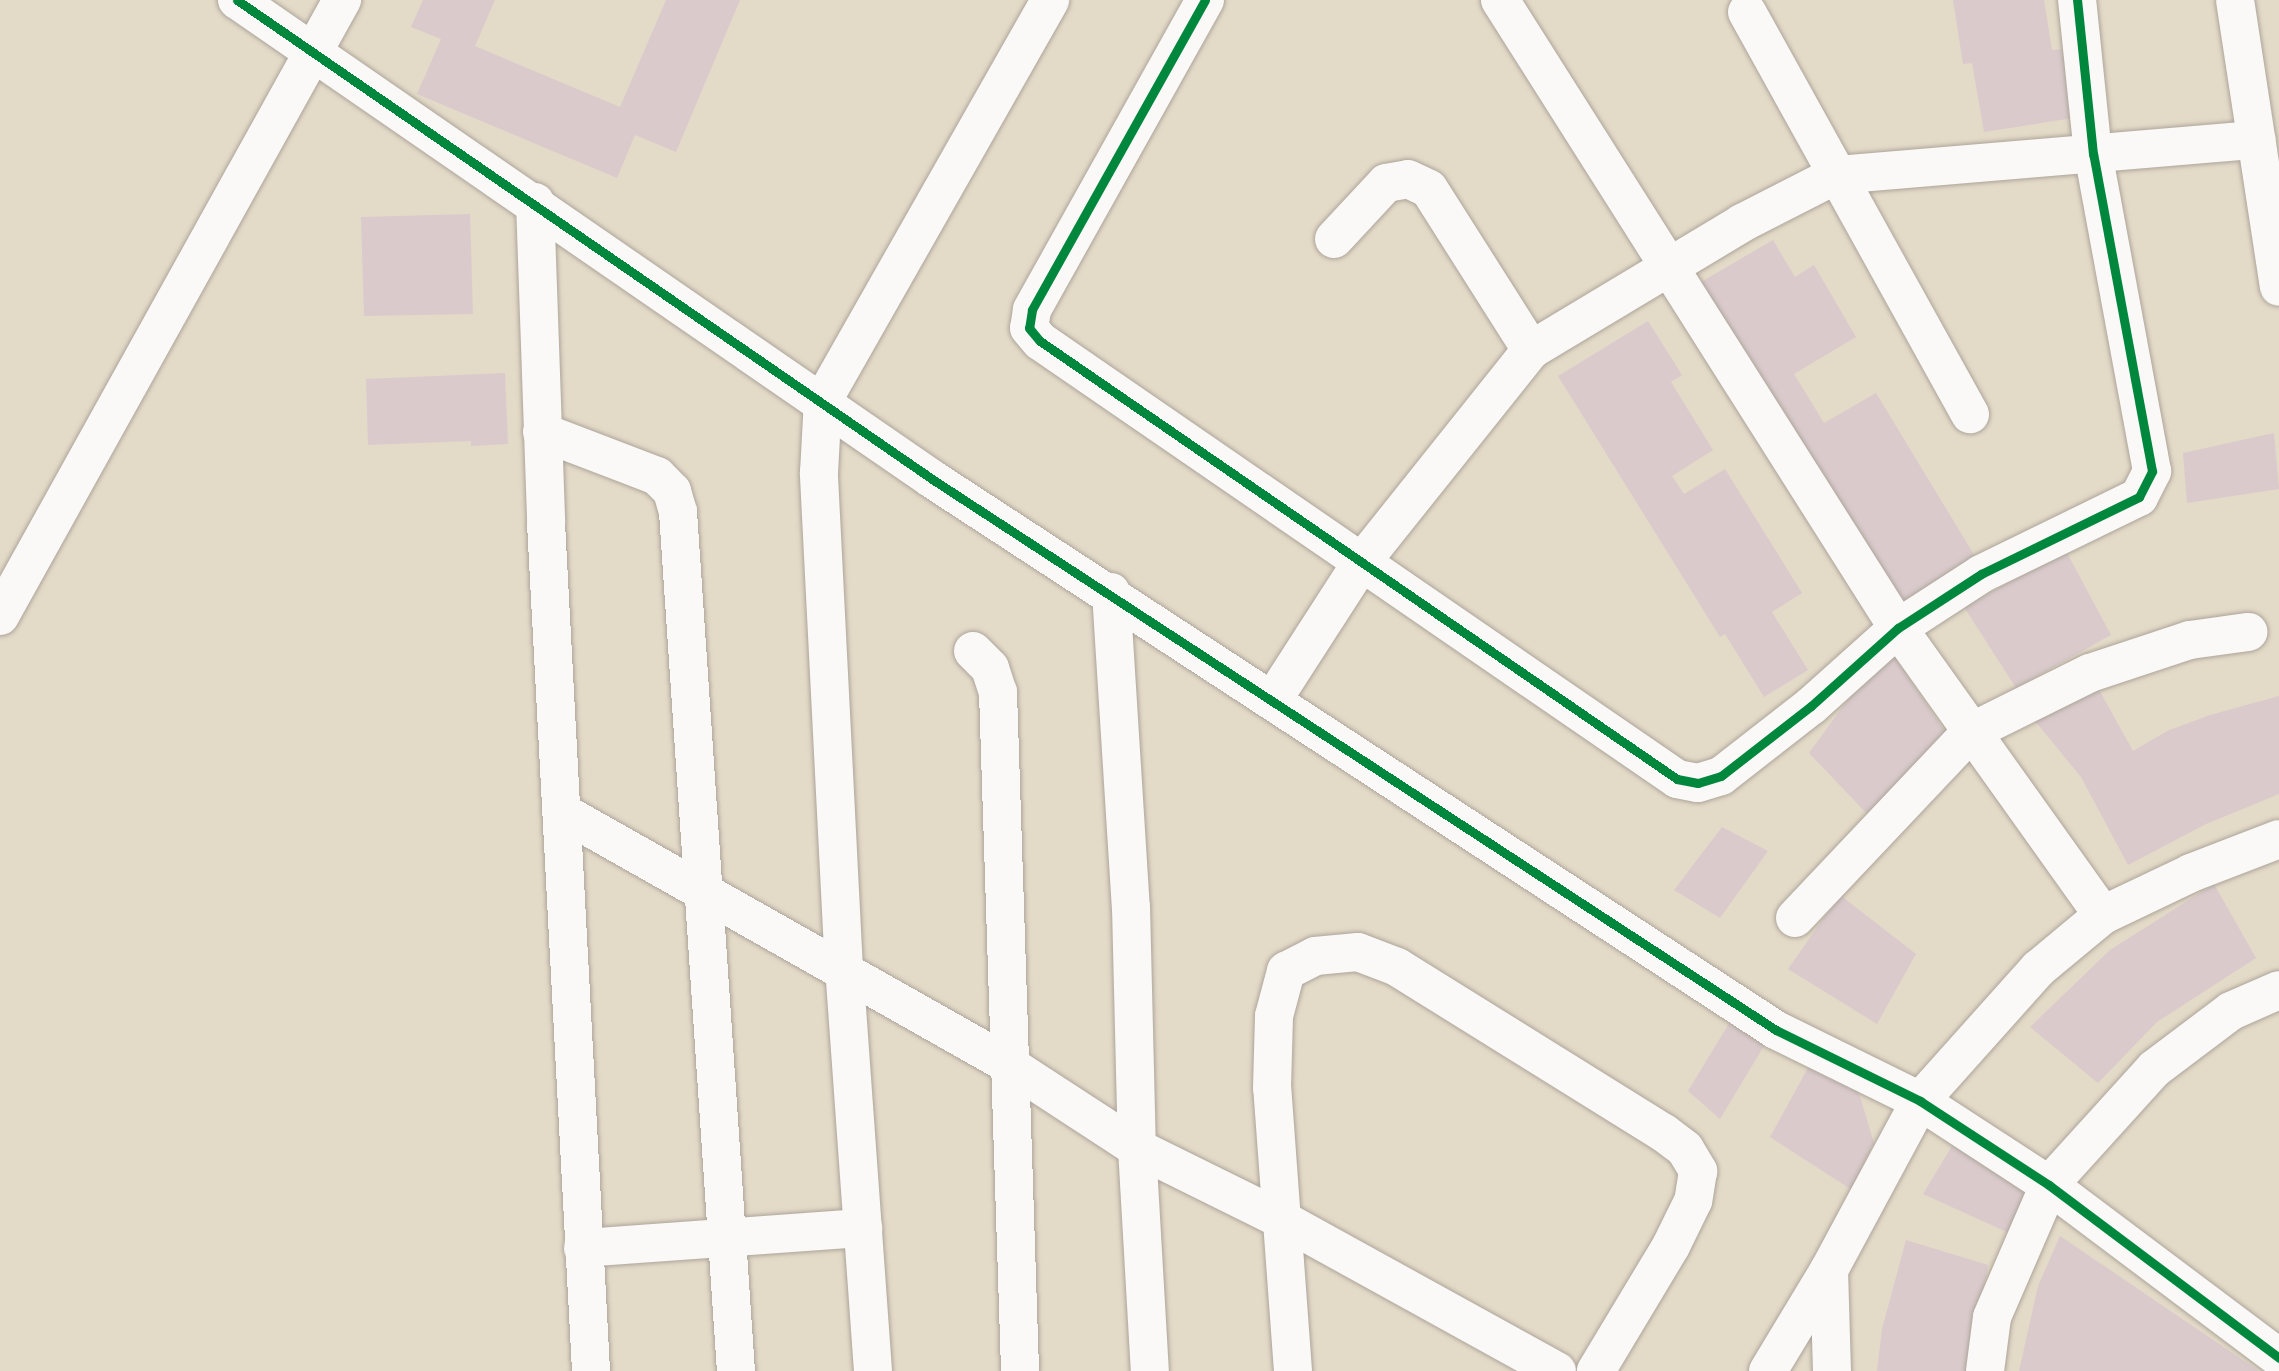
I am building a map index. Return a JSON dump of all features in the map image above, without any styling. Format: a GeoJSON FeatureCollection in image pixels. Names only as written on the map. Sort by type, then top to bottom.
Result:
{"type":"FeatureCollection","features":[{"type":"Feature","properties":{"kind":"street"},"geometry":{"type":"LineString","coordinates":[[237,0],[823,400],[932,479],[1274,698],[1776,1030],[1920,1101],[2049,1185],[2279,1358]]}},
{"type":"Feature","properties":{"kind":"street"},"geometry":{"type":"LineString","coordinates":[[0,616],[342,0]]}},
{"type":"Feature","properties":{"kind":"street"},"geometry":{"type":"LineString","coordinates":[[873,1371],[844,970],[819,473],[823,400],[1050,0]]}},
{"type":"Feature","properties":{"kind":"street"},"geometry":{"type":"LineString","coordinates":[[1205,0],[1032,310],[1029,328],[1041,341],[1677,779],[1698,783],[1721,776],[1801,713],[1898,628],[1981,574],[2139,497],[2152,471],[2093,154],[2077,0]]}},
{"type":"Feature","properties":{"kind":"street"},"geometry":{"type":"LineString","coordinates":[[1500,0],[1898,628],[2104,915]]}},
{"type":"Feature","properties":{"kind":"street"},"geometry":{"type":"LineString","coordinates":[[2235,0],[2279,287]]}},
{"type":"Feature","properties":{"kind":"street"},"geometry":{"type":"LineString","coordinates":[[1747,12],[1970,414]]}},
{"type":"Feature","properties":{"kind":"street"},"geometry":{"type":"LineString","coordinates":[[1274,698],[1361,563],[1531,350],[1668,265],[1836,175],[2257,140]]}},
{"type":"Feature","properties":{"kind":"street"},"geometry":{"type":"LineString","coordinates":[[1334,239],[1386,183],[1408,179],[1429,189],[1531,350]]}},
{"type":"Feature","properties":{"kind":"street"},"geometry":{"type":"LineString","coordinates":[[534,202],[542,432],[591,1371]]}},
{"type":"Feature","properties":{"kind":"street"},"geometry":{"type":"LineString","coordinates":[[542,432],[657,476],[672,491],[678,512],[736,1371]]}},
{"type":"Feature","properties":{"kind":"street"},"geometry":{"type":"LineString","coordinates":[[1111,592],[1131,907],[1136,1148],[1150,1371]]}},
{"type":"Feature","properties":{"kind":"street"},"geometry":{"type":"LineString","coordinates":[[1796,918],[1971,732],[2090,673],[2190,640],[2248,632]]}},
{"type":"Feature","properties":{"kind":"street"},"geometry":{"type":"LineString","coordinates":[[973,652],[990,668],[998,692],[1020,1371]]}},
{"type":"Feature","properties":{"kind":"street"},"geometry":{"type":"LineString","coordinates":[[562,812],[1008,1064],[1136,1148],[1283,1220],[1556,1371]]}},
{"type":"Feature","properties":{"kind":"street"},"geometry":{"type":"LineString","coordinates":[[1768,1371],[1829,1270],[1920,1101],[2038,970],[2104,915],[2190,873],[2279,839]]}},
{"type":"Feature","properties":{"kind":"street"},"geometry":{"type":"LineString","coordinates":[[1293,1371],[1272,1088],[1274,1016],[1286,971],[1315,956],[1358,952],[1397,967],[1664,1133],[1685,1149],[1698,1171],[1693,1201],[1671,1246],[1596,1371]]}},
{"type":"Feature","properties":{"kind":"street"},"geometry":{"type":"LineString","coordinates":[[1985,1371],[1992,1317],[2049,1185],[2154,1069],[2231,1011],[2279,990]]}},
{"type":"Feature","properties":{"kind":"street"},"geometry":{"type":"LineString","coordinates":[[583,1248],[863,1228]]}},
{"type":"Feature","properties":{"kind":"street"},"geometry":{"type":"LineString","coordinates":[[1829,1270],[1832,1371]]}},
{"type":"Feature","properties":{"kind":"building"},"geometry":{"type":"Polygon","coordinates":[[[423,0],[495,0],[475,46],[620,107],[666,0],[740,0],[676,152],[635,135],[617,178],[417,94],[441,39],[411,27],[423,0]]]}},
{"type":"Feature","properties":{"kind":"building"},"geometry":{"type":"Polygon","coordinates":[[[1953,0],[2044,0],[2052,50],[2062,49],[2073,118],[1984,132],[1972,63],[1963,64],[1953,0]]]}},
{"type":"Feature","properties":{"kind":"building"},"geometry":{"type":"Polygon","coordinates":[[[470,214],[473,314],[364,316],[361,217],[470,214]]]}},
{"type":"Feature","properties":{"kind":"building"},"geometry":{"type":"Polygon","coordinates":[[[1773,240],[1795,277],[1814,265],[1856,337],[1794,374],[1824,423],[1876,393],[1976,558],[1896,606],[1701,282],[1773,240]]]}},
{"type":"Feature","properties":{"kind":"building"},"geometry":{"type":"Polygon","coordinates":[[[1648,321],[1682,375],[1671,382],[1713,450],[1672,476],[1684,494],[1725,469],[1802,593],[1772,612],[1808,670],[1764,697],[1725,634],[1720,637],[1558,376],[1648,321]]]}},
{"type":"Feature","properties":{"kind":"building"},"geometry":{"type":"Polygon","coordinates":[[[505,373],[508,444],[471,446],[471,441],[368,445],[366,379],[505,373]]]}},
{"type":"Feature","properties":{"kind":"building"},"geometry":{"type":"Polygon","coordinates":[[[2274,433],[2279,489],[2187,503],[2183,453],[2274,433]]]}},
{"type":"Feature","properties":{"kind":"building"},"geometry":{"type":"Polygon","coordinates":[[[2066,551],[2111,635],[2016,688],[1964,607],[2066,551]]]}},
{"type":"Feature","properties":{"kind":"building"},"geometry":{"type":"Polygon","coordinates":[[[1893,654],[1946,733],[1872,819],[1809,753],[1852,694],[1893,654]]]}},
{"type":"Feature","properties":{"kind":"building"},"geometry":{"type":"Polygon","coordinates":[[[2097,686],[2133,751],[2167,731],[2210,715],[2279,696],[2279,794],[2206,824],[2128,865],[2081,777],[2035,721],[2097,686]]]}},
{"type":"Feature","properties":{"kind":"building"},"geometry":{"type":"Polygon","coordinates":[[[1722,827],[1768,851],[1720,918],[1674,890],[1722,827]]]}},
{"type":"Feature","properties":{"kind":"building"},"geometry":{"type":"Polygon","coordinates":[[[2214,884],[2256,958],[2157,1022],[2098,1083],[2030,1027],[2110,950],[2214,884]]]}},
{"type":"Feature","properties":{"kind":"building"},"geometry":{"type":"Polygon","coordinates":[[[1840,895],[1916,954],[1877,1024],[1788,969],[1840,895]]]}},
{"type":"Feature","properties":{"kind":"building"},"geometry":{"type":"Polygon","coordinates":[[[1736,1012],[1770,1036],[1720,1119],[1688,1091],[1736,1012]]]}},
{"type":"Feature","properties":{"kind":"building"},"geometry":{"type":"Polygon","coordinates":[[[1815,1055],[1855,1080],[1874,1143],[1852,1190],[1770,1137],[1815,1055]]]}},
{"type":"Feature","properties":{"kind":"building"},"geometry":{"type":"Polygon","coordinates":[[[1958,1136],[2029,1191],[2009,1233],[1923,1194],[1958,1136]]]}},
{"type":"Feature","properties":{"kind":"building"},"geometry":{"type":"Polygon","coordinates":[[[2060,1236],[2259,1371],[2019,1371],[2038,1286],[2060,1236]]]}},
{"type":"Feature","properties":{"kind":"building"},"geometry":{"type":"Polygon","coordinates":[[[1906,1240],[1988,1265],[1971,1371],[1877,1371],[1882,1329],[1906,1240]]]}},
{"type":"Feature","properties":{"kind":"cycle path"},"geometry":{"type":"LineString","coordinates":[[237,0],[932,479],[1776,1030],[1920,1101],[2049,1185],[2279,1358]]}},
{"type":"Feature","properties":{"kind":"cycle path"},"geometry":{"type":"LineString","coordinates":[[1205,0],[1032,310],[1029,328],[1040,341],[1677,779],[1698,783],[1721,776],[1811,706],[1898,628],[1981,574],[2139,497],[2152,471],[2093,154],[2077,0]]}}]}
